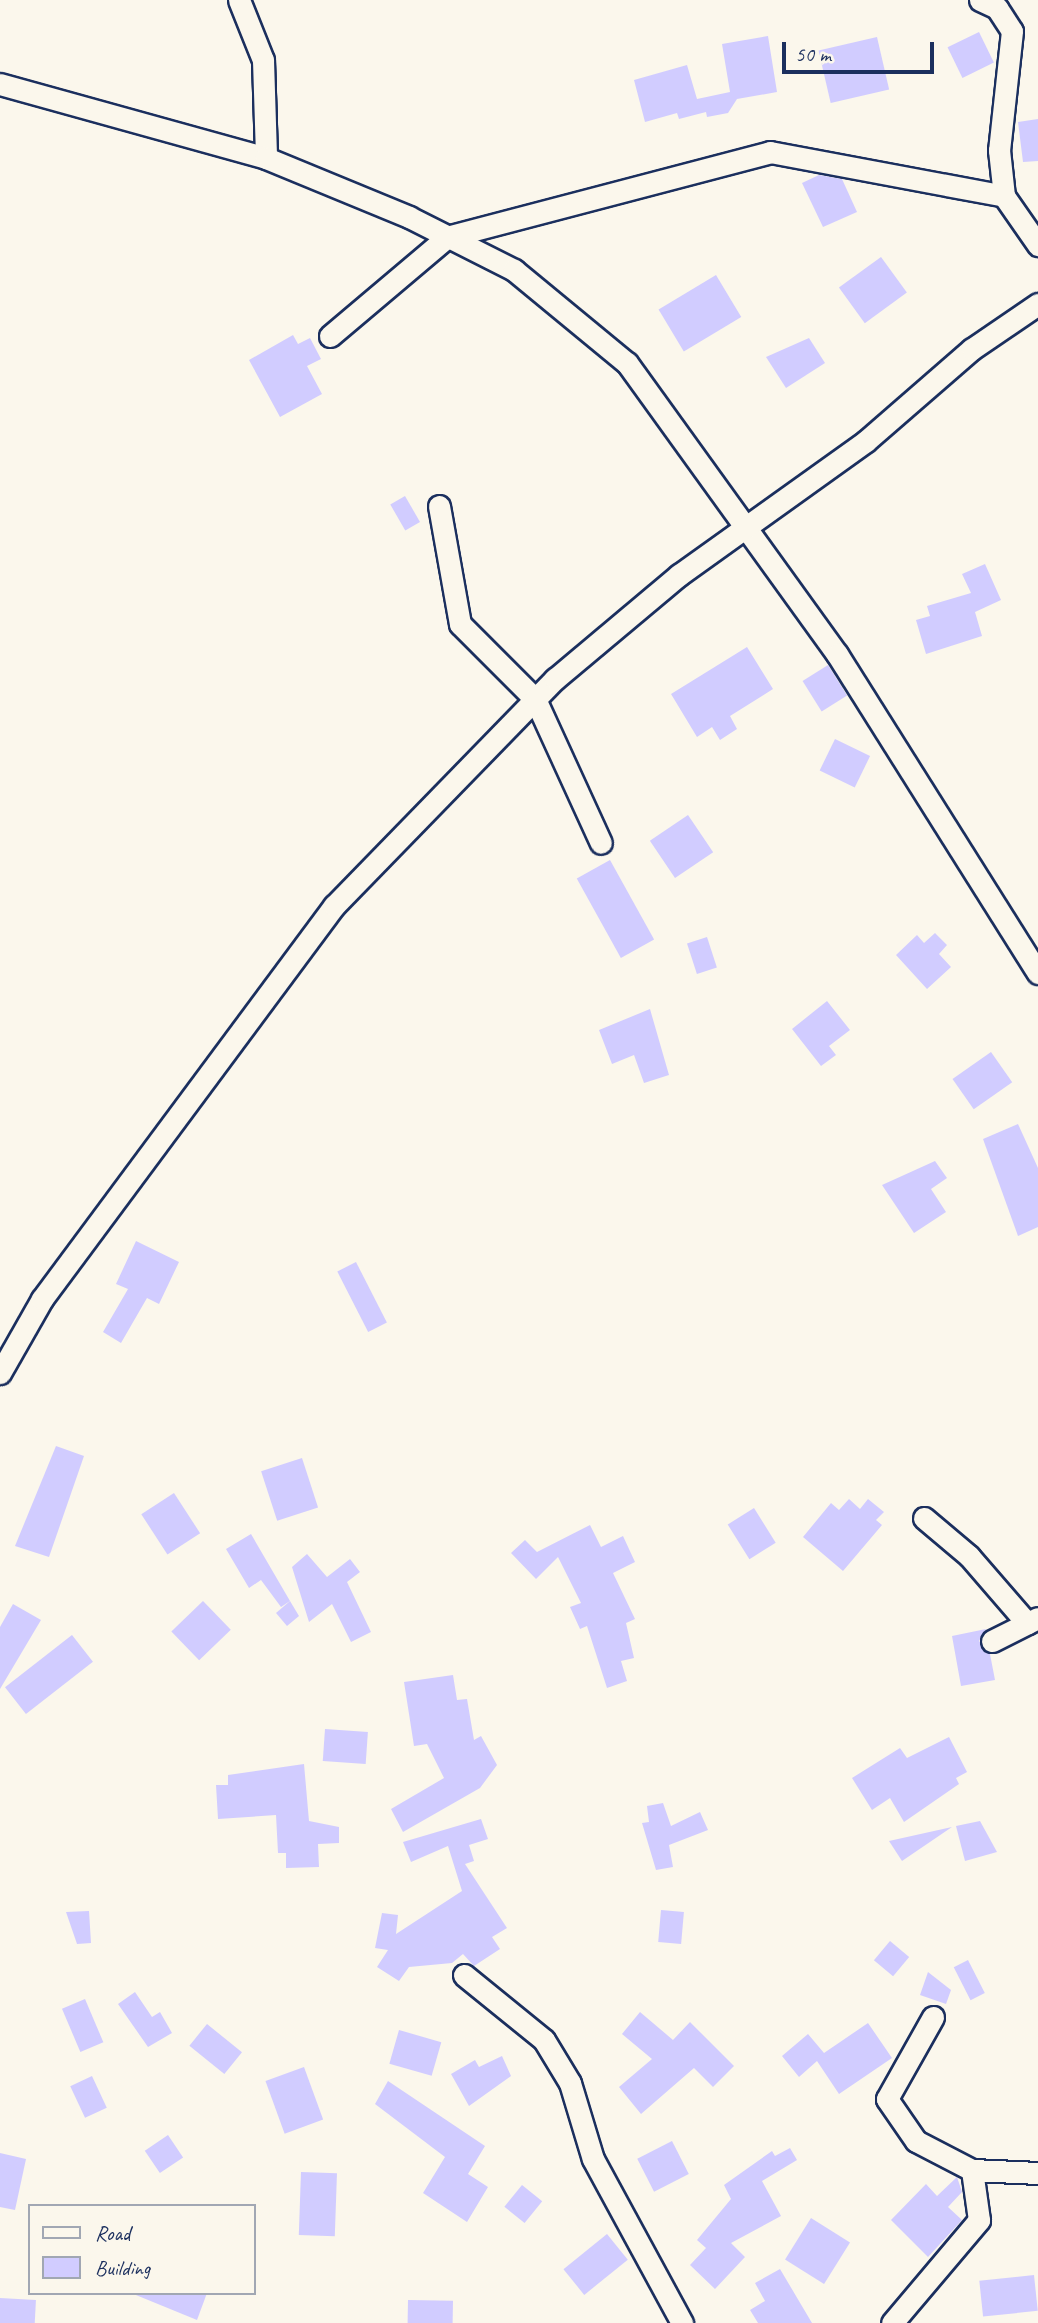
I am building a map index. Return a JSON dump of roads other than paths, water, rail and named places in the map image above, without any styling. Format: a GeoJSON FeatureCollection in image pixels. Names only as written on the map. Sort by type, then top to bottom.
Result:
{"type":"FeatureCollection","features":[{"type":"Feature","properties":{"kind":"street"},"geometry":{"type":"LineString","coordinates":[[240,0],[263,60],[266,158]]}},
{"type":"Feature","properties":{"kind":"street"},"geometry":{"type":"LineString","coordinates":[[980,0],[997,8],[1012,31],[999,150],[1004,196],[1038,245]]}},
{"type":"Feature","properties":{"kind":"street"},"geometry":{"type":"LineString","coordinates":[[0,84],[266,158],[447,237],[514,270],[626,363],[744,532],[845,665],[1038,973]]}},
{"type":"Feature","properties":{"kind":"street"},"geometry":{"type":"LineString","coordinates":[[330,336],[447,237],[770,152],[1004,196]]}},
{"type":"Feature","properties":{"kind":"street"},"geometry":{"type":"LineString","coordinates":[[0,1373],[42,1299],[334,906],[535,699],[679,575],[744,532],[1038,303]]}},
{"type":"Feature","properties":{"kind":"street"},"geometry":{"type":"LineString","coordinates":[[439,506],[460,624],[535,699],[601,843]]}},
{"type":"Feature","properties":{"kind":"street"},"geometry":{"type":"LineString","coordinates":[[924,1518],[969,1556],[1033,1620],[992,1641]]}},
{"type":"Feature","properties":{"kind":"street"},"geometry":{"type":"LineString","coordinates":[[464,1975],[544,2040],[569,2083],[593,2159],[681,2323]]}},
{"type":"Feature","properties":{"kind":"street"},"geometry":{"type":"LineString","coordinates":[[933,2017],[887,2099],[916,2141],[972,2170],[1038,2173]]}},
{"type":"Feature","properties":{"kind":"street"},"geometry":{"type":"LineString","coordinates":[[891,2323],[979,2220],[972,2170]]}}]}
